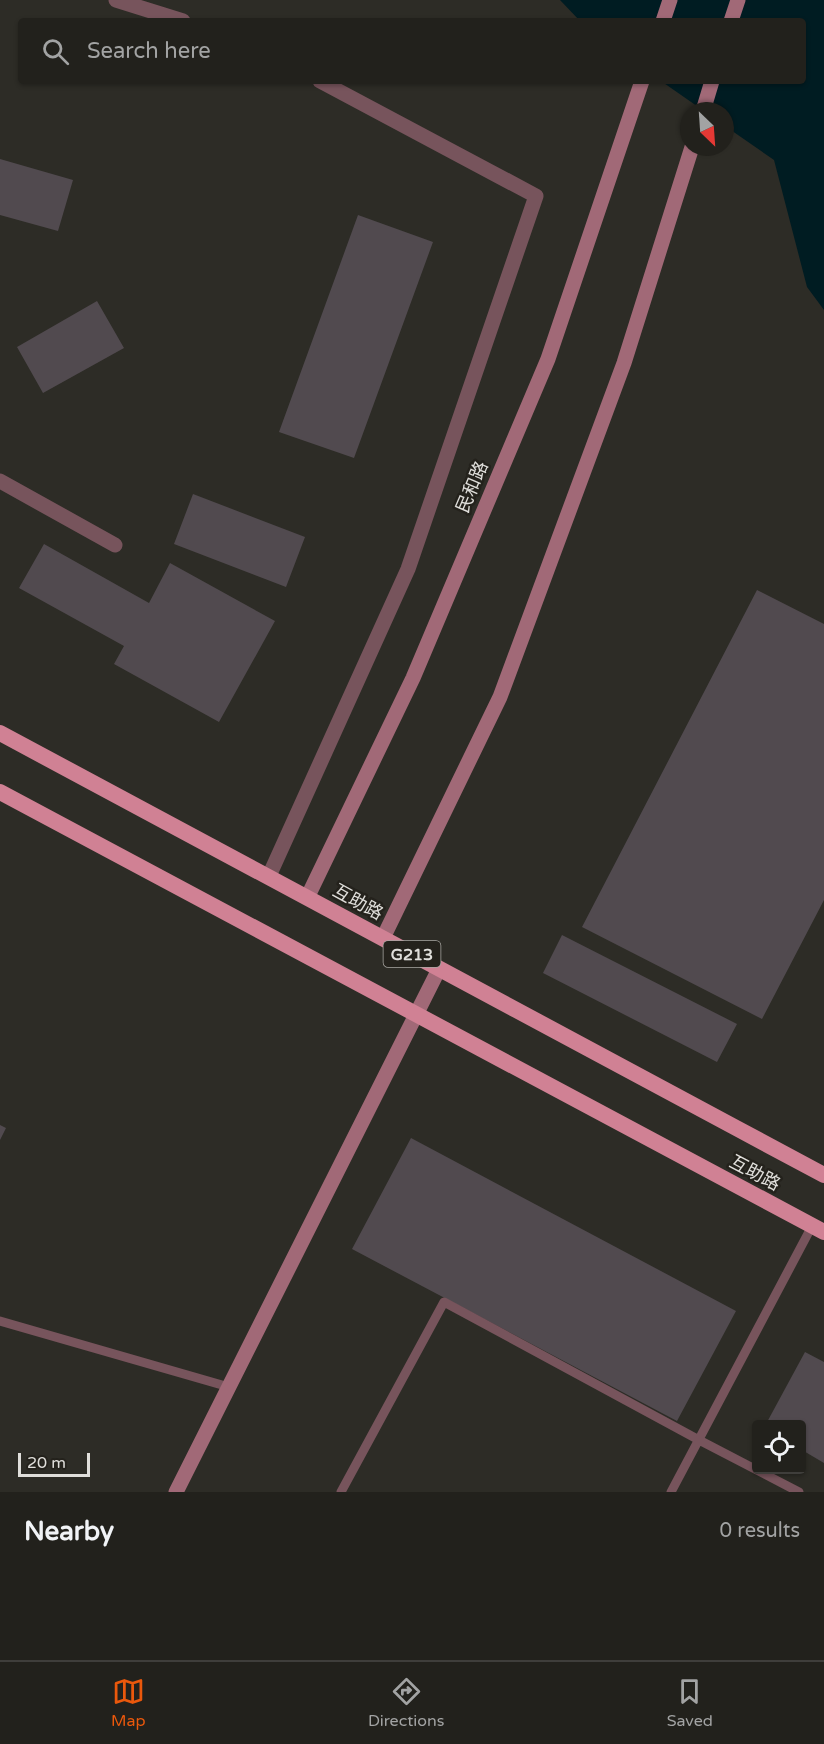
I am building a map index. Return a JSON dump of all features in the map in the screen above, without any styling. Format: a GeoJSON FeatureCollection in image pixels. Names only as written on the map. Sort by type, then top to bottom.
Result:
{"type":"FeatureCollection","features":[{"type":"Feature","properties":{"kind":"highway","name":"互助路"},"geometry":{"type":"LineString","coordinates":[[0,733],[308,896],[439,969],[824,1175]]}},
{"type":"Feature","properties":{"kind":"highway","name":"互助路"},"geometry":{"type":"LineString","coordinates":[[0,792],[818,1229]]}},
{"type":"Feature","properties":{"kind":"main road"},"geometry":{"type":"LineString","coordinates":[[664,18],[670,0]]}},
{"type":"Feature","properties":{"kind":"main road"},"geometry":{"type":"LineString","coordinates":[[732,18],[738,0]]}},
{"type":"Feature","properties":{"kind":"main road","name":"民和路"},"geometry":{"type":"LineString","coordinates":[[308,896],[412,678],[548,359],[641,84]]}},
{"type":"Feature","properties":{"kind":"main road"},"geometry":{"type":"LineString","coordinates":[[706,102],[711,84]]}},
{"type":"Feature","properties":{"kind":"main road"},"geometry":{"type":"LineString","coordinates":[[383,938],[500,698],[624,363],[689,156]]}},
{"type":"Feature","properties":{"kind":"main road"},"geometry":{"type":"LineString","coordinates":[[176,1492],[439,969]]}},
{"type":"Feature","properties":{"kind":"street"},"geometry":{"type":"LineString","coordinates":[[116,0],[173,18]]}},
{"type":"Feature","properties":{"kind":"street"},"geometry":{"type":"LineString","coordinates":[[269,876],[408,569],[536,196],[326,84]]}},
{"type":"Feature","properties":{"kind":"street"},"geometry":{"type":"LineString","coordinates":[[0,481],[115,545]]}},
{"type":"Feature","properties":{"kind":"lane"},"geometry":{"type":"LineString","coordinates":[[671,1492],[818,1229]]}},
{"type":"Feature","properties":{"kind":"lane"},"geometry":{"type":"LineString","coordinates":[[341,1492],[444,1302],[799,1492]]}},
{"type":"Feature","properties":{"kind":"lane"},"geometry":{"type":"LineString","coordinates":[[0,1321],[230,1387]]}},
{"type":"Feature","properties":{"kind":"water"},"geometry":{"type":"Polygon","coordinates":[[[560,0],[824,0],[824,310],[807,287],[774,160],[734,132],[734,102],[691,102],[665,84],[806,84],[806,18],[577,18],[560,0]]]}},
{"type":"Feature","properties":{"kind":"building"},"geometry":{"type":"Polygon","coordinates":[[[0,159],[73,180],[58,231],[0,215],[0,159]]]}},
{"type":"Feature","properties":{"kind":"building"},"geometry":{"type":"Polygon","coordinates":[[[358,215],[433,242],[354,458],[279,432],[358,215]]]}},
{"type":"Feature","properties":{"kind":"building"},"geometry":{"type":"Polygon","coordinates":[[[97,301],[124,348],[43,393],[17,347],[97,301]]]}},
{"type":"Feature","properties":{"kind":"building"},"geometry":{"type":"Polygon","coordinates":[[[193,494],[305,537],[286,587],[174,544],[193,494]]]}},
{"type":"Feature","properties":{"kind":"building"},"geometry":{"type":"Polygon","coordinates":[[[44,544],[149,603],[170,563],[275,621],[219,722],[114,664],[124,646],[19,588],[44,544]]]}},
{"type":"Feature","properties":{"kind":"building"},"geometry":{"type":"Polygon","coordinates":[[[757,590],[824,624],[824,900],[762,1019],[582,927],[757,590]]]}},
{"type":"Feature","properties":{"kind":"building"},"geometry":{"type":"Polygon","coordinates":[[[562,935],[737,1024],[717,1062],[543,973],[562,935]]]}},
{"type":"Feature","properties":{"kind":"building"},"geometry":{"type":"Polygon","coordinates":[[[0,1125],[6,1128],[0,1140],[0,1125]]]}},
{"type":"Feature","properties":{"kind":"building"},"geometry":{"type":"Polygon","coordinates":[[[411,1138],[736,1311],[677,1421],[352,1249],[411,1138]]]}},
{"type":"Feature","properties":{"kind":"building"},"geometry":{"type":"Polygon","coordinates":[[[805,1352],[824,1362],[824,1463],[806,1452],[806,1420],[768,1420],[805,1352]]]}}]}
